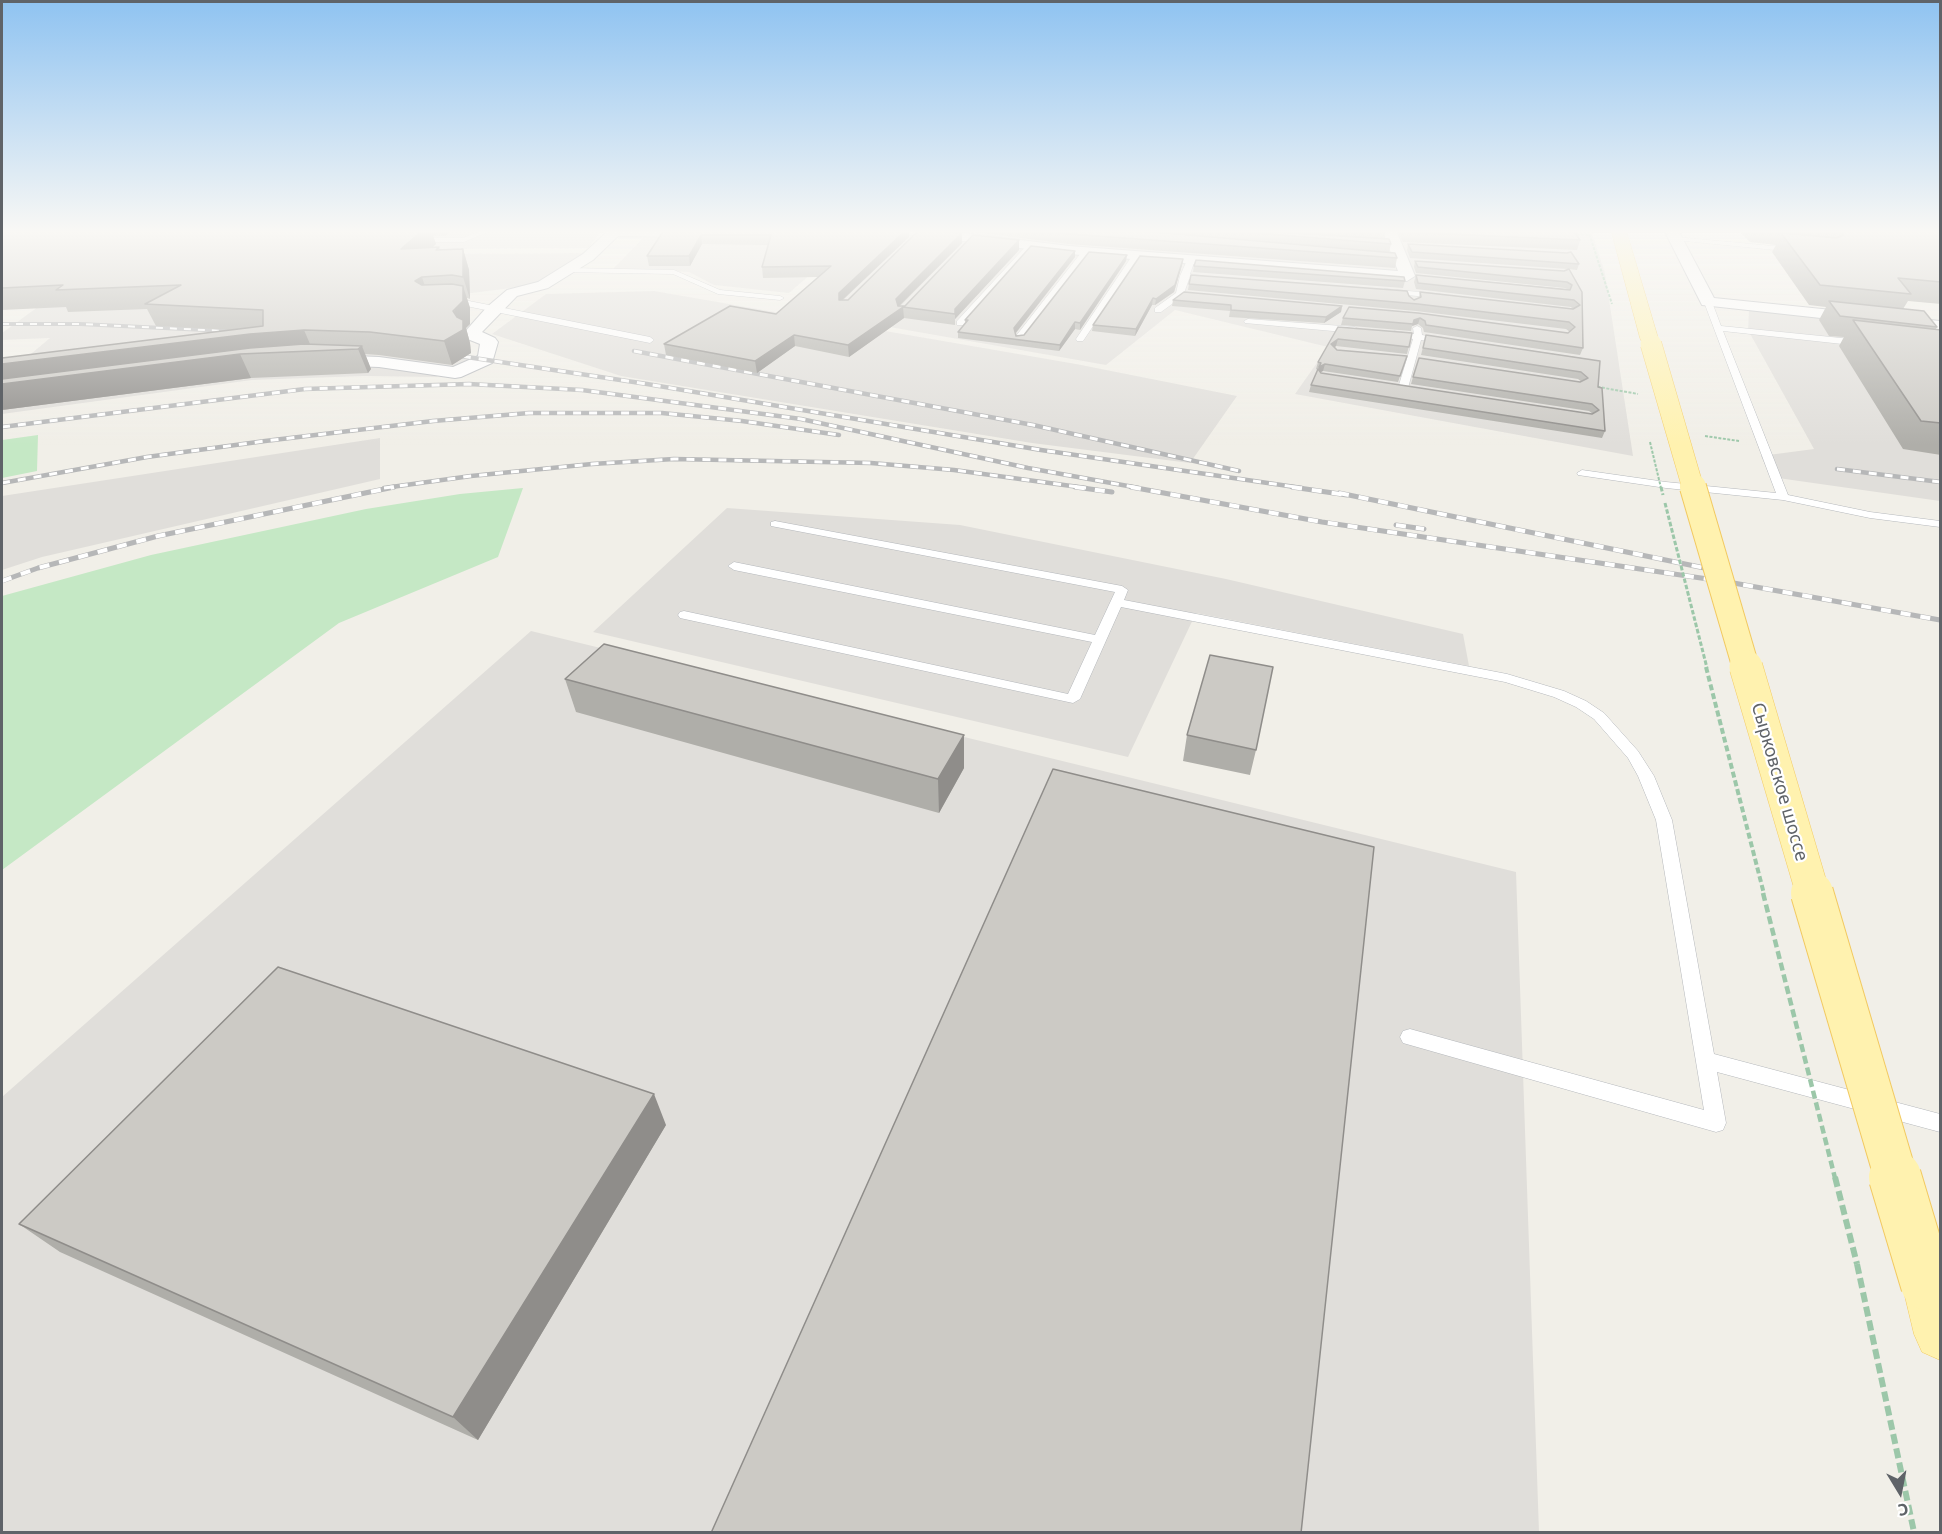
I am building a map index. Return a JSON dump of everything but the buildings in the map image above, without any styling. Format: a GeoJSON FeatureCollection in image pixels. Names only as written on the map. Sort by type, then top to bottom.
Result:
{"type":"FeatureCollection","features":[{"type":"Feature","properties":{"kind":"main road","name":"Сырковское шоссе"},"geometry":{"type":"LineString","coordinates":[[1639,302],[1941,1334]]}},
{"type":"Feature","properties":{"kind":"street"},"geometry":{"type":"LineString","coordinates":[[314,360],[379,362],[455,372],[486,360],[489,342],[471,334],[503,302]]}},
{"type":"Feature","properties":{"kind":"street"},"geometry":{"type":"LineString","coordinates":[[1708,302],[1941,326]]}},
{"type":"Feature","properties":{"kind":"lane"},"geometry":{"type":"LineString","coordinates":[[439,302],[447,302]]}},
{"type":"Feature","properties":{"kind":"lane"},"geometry":{"type":"LineString","coordinates":[[461,302],[650,340]]}},
{"type":"Feature","properties":{"kind":"lane"},"geometry":{"type":"LineString","coordinates":[[960,322],[979,302]]}},
{"type":"Feature","properties":{"kind":"lane"},"geometry":{"type":"LineString","coordinates":[[1019,338],[1047,302]]}},
{"type":"Feature","properties":{"kind":"lane"},"geometry":{"type":"LineString","coordinates":[[1080,339],[1105,302]]}},
{"type":"Feature","properties":{"kind":"lane"},"geometry":{"type":"LineString","coordinates":[[1158,310],[1170,302]]}},
{"type":"Feature","properties":{"kind":"lane"},"geometry":{"type":"LineString","coordinates":[[1708,302],[1783,497]]}},
{"type":"Feature","properties":{"kind":"lane"},"geometry":{"type":"LineString","coordinates":[[1403,388],[1418,336],[1416,315]]}},
{"type":"Feature","properties":{"kind":"lane"},"geometry":{"type":"LineString","coordinates":[[1248,321],[1361,331]]}},
{"type":"Feature","properties":{"kind":"lane"},"geometry":{"type":"LineString","coordinates":[[1718,328],[1872,344]]}},
{"type":"Feature","properties":{"kind":"lane"},"geometry":{"type":"LineString","coordinates":[[1384,333],[1453,341]]}},
{"type":"Feature","properties":{"kind":"lane"},"geometry":{"type":"LineString","coordinates":[[1402,358],[1425,361]]}},
{"type":"Feature","properties":{"kind":"lane"},"geometry":{"type":"LineString","coordinates":[[1392,386],[1415,390]]}},
{"type":"Feature","properties":{"kind":"lane"},"geometry":{"type":"LineString","coordinates":[[1582,473],[1666,485],[1783,497],[1870,515],[1941,524]]}},
{"type":"Feature","properties":{"kind":"lane"},"geometry":{"type":"LineString","coordinates":[[684,615],[1073,699],[1122,590],[775,524]]}},
{"type":"Feature","properties":{"kind":"lane"},"geometry":{"type":"LineString","coordinates":[[734,566],[1100,640]]}},
{"type":"Feature","properties":{"kind":"lane"},"geometry":{"type":"LineString","coordinates":[[1117,602],[1508,678],[1559,694],[1581,704],[1599,716],[1633,755],[1646,776],[1664,820],[1716,1123],[1410,1037]]}},
{"type":"Feature","properties":{"kind":"lane"},"geometry":{"type":"LineString","coordinates":[[1705,1060],[1941,1123]]}},
{"type":"Feature","properties":{"kind":"path"},"geometry":{"type":"LineString","coordinates":[[1612,302],[1616,314]]}},
{"type":"Feature","properties":{"kind":"path"},"geometry":{"type":"LineString","coordinates":[[1635,382],[1641,406]]}},
{"type":"Feature","properties":{"kind":"path"},"geometry":{"type":"LineString","coordinates":[[1587,385],[1643,396]]}},
{"type":"Feature","properties":{"kind":"path"},"geometry":{"type":"LineString","coordinates":[[1649,441],[1857,1264],[1914,1533]]}},
{"type":"Feature","properties":{"kind":"shaded area"},"geometry":{"type":"Polygon","coordinates":[[[45,302],[451,302],[410,352],[469,359],[436,377],[364,376],[252,380],[2,414],[2,378],[50,338],[2,340],[2,333],[45,302]]]}},
{"type":"Feature","properties":{"kind":"shaded area"},"geometry":{"type":"Polygon","coordinates":[[[536,302],[715,302],[1076,364],[1237,396],[1190,463],[1032,443],[621,376],[492,334],[536,302]]]}},
{"type":"Feature","properties":{"kind":"shaded area"},"geometry":{"type":"Polygon","coordinates":[[[795,302],[1609,302],[1633,456],[1295,394],[1328,347],[1175,310],[1106,365],[787,309],[795,302]]]}},
{"type":"Feature","properties":{"kind":"shaded area"},"geometry":{"type":"Polygon","coordinates":[[[1749,310],[1940,330],[1940,501],[1771,477],[1761,456],[1814,449],[1748,330],[1749,310]]]}},
{"type":"Feature","properties":{"kind":"shaded area"},"geometry":{"type":"Polygon","coordinates":[[[380,438],[380,479],[42,557],[2,570],[2,496],[380,438]]]}},
{"type":"Feature","properties":{"kind":"shaded area"},"geometry":{"type":"Polygon","coordinates":[[[727,508],[960,525],[1226,579],[1463,634],[1469,666],[1196,613],[1128,757],[593,632],[727,508]]]}},
{"type":"Feature","properties":{"kind":"shaded area"},"geometry":{"type":"Polygon","coordinates":[[[531,631],[1516,872],[1539,1532],[2,1532],[2,1097],[531,631]]]}},
{"type":"Feature","properties":{"kind":"green space"},"geometry":{"type":"Polygon","coordinates":[[[38,435],[37,471],[2,478],[2,440],[38,435]]]}},
{"type":"Feature","properties":{"kind":"green space"},"geometry":{"type":"Polygon","coordinates":[[[523,488],[498,557],[339,623],[2,870],[2,596],[151,555],[366,509],[460,494],[523,488]]]}},
{"type":"Feature","properties":{"kind":"railway"},"geometry":{"type":"LineString","coordinates":[[2,324],[80,324],[247,332]]}},
{"type":"Feature","properties":{"kind":"railway"},"geometry":{"type":"LineString","coordinates":[[634,351],[1033,425],[1239,471]]}},
{"type":"Feature","properties":{"kind":"railway"},"geometry":{"type":"LineString","coordinates":[[447,354],[647,384],[1041,450],[1302,488]]}},
{"type":"Feature","properties":{"kind":"railway"},"geometry":{"type":"LineString","coordinates":[[2,427],[305,389],[469,384],[582,390],[801,419],[1028,468],[1139,488]]}},
{"type":"Feature","properties":{"kind":"railway"},"geometry":{"type":"LineString","coordinates":[[2,483],[147,457],[265,441],[433,421],[529,413],[662,413],[742,421],[839,435]]}},
{"type":"Feature","properties":{"kind":"railway"},"geometry":{"type":"LineString","coordinates":[[384,488],[471,476],[592,464],[674,459],[871,463],[954,470],[1086,488]]}},
{"type":"Feature","properties":{"kind":"railway"},"geometry":{"type":"LineString","coordinates":[[1837,469],[1940,482]]}},
{"type":"Feature","properties":{"kind":"railway"},"geometry":{"type":"LineString","coordinates":[[2,581],[38,568],[158,536],[394,487]]}},
{"type":"Feature","properties":{"kind":"railway"},"geometry":{"type":"LineString","coordinates":[[1075,487],[1112,492]]}},
{"type":"Feature","properties":{"kind":"railway"},"geometry":{"type":"LineString","coordinates":[[1131,487],[1322,522],[1728,582],[1940,620]]}},
{"type":"Feature","properties":{"kind":"railway"},"geometry":{"type":"LineString","coordinates":[[1292,487],[1347,495]]}},
{"type":"Feature","properties":{"kind":"railway"},"geometry":{"type":"LineString","coordinates":[[1339,493],[1724,572]]}},
{"type":"Feature","properties":{"kind":"railway"},"geometry":{"type":"LineString","coordinates":[[1396,525],[1424,529]]}}]}
